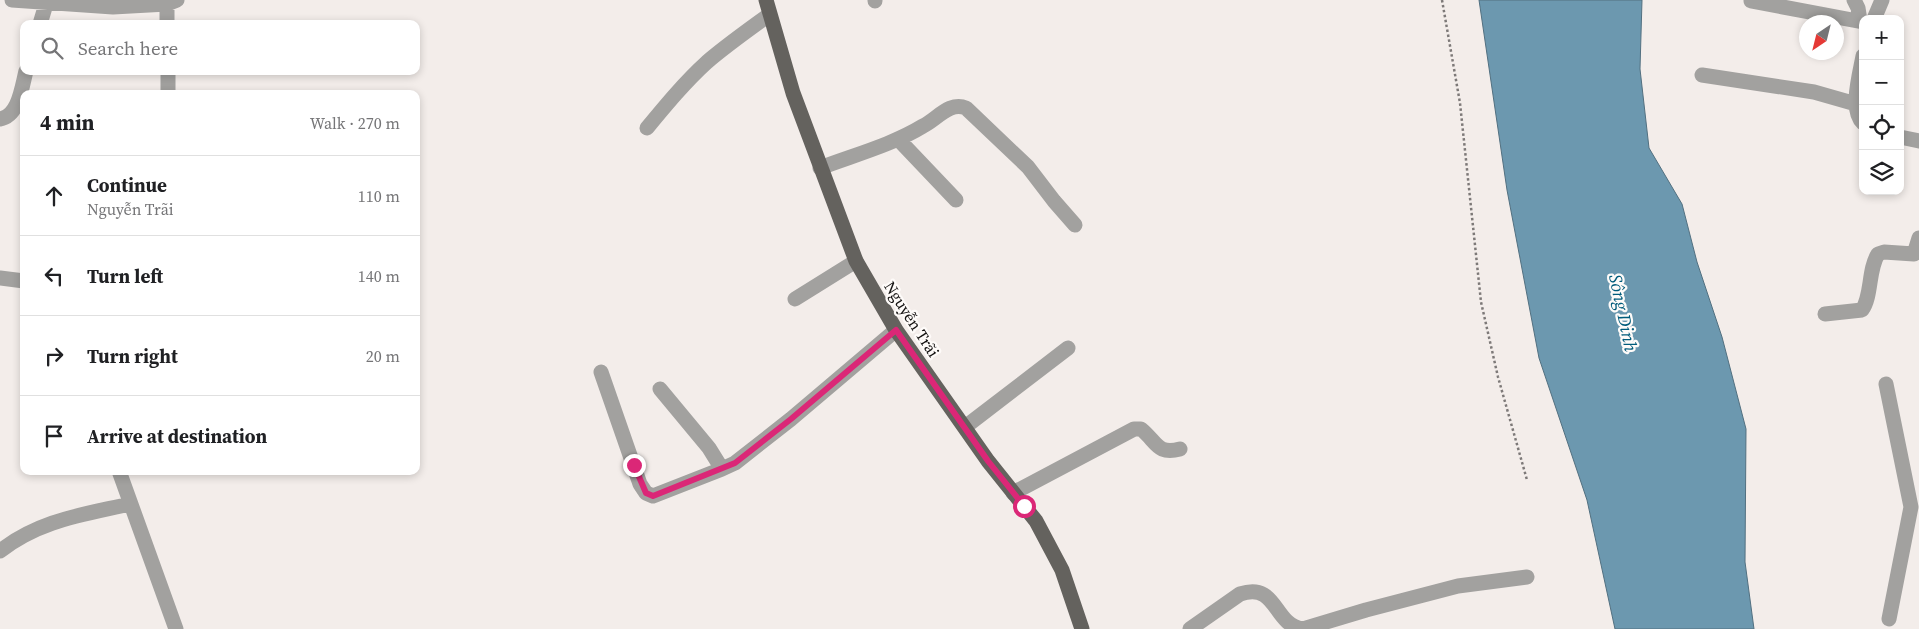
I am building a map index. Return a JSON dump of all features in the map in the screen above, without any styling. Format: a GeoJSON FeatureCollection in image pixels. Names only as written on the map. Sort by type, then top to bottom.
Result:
{"type":"FeatureCollection","features":[{"type":"Feature","properties":{"kind":"main road","name":"Nguyễn Trãi"},"geometry":{"type":"LineString","coordinates":[[767,7],[793,93],[856,261],[896,330],[965,428],[1036,521],[1055,555],[1082,629]]}},
{"type":"Feature","properties":{"kind":"street"},"geometry":{"type":"LineString","coordinates":[[12,0],[46,4],[113,7],[172,2],[168,20]]}},
{"type":"Feature","properties":{"kind":"street"},"geometry":{"type":"LineString","coordinates":[[1854,0],[1862,15]]}},
{"type":"Feature","properties":{"kind":"street"},"geometry":{"type":"LineString","coordinates":[[1871,15],[1882,0]]}},
{"type":"Feature","properties":{"kind":"street"},"geometry":{"type":"LineString","coordinates":[[1751,1],[1859,20]]}},
{"type":"Feature","properties":{"kind":"street"},"geometry":{"type":"LineString","coordinates":[[41,20],[46,4]]}},
{"type":"Feature","properties":{"kind":"street"},"geometry":{"type":"LineString","coordinates":[[647,128],[681,88],[767,7]]}},
{"type":"Feature","properties":{"kind":"street"},"geometry":{"type":"LineString","coordinates":[[1859,117],[1856,104],[1862,60]]}},
{"type":"Feature","properties":{"kind":"street"},"geometry":{"type":"LineString","coordinates":[[21,90],[25,75]]}},
{"type":"Feature","properties":{"kind":"street"},"geometry":{"type":"LineString","coordinates":[[168,75],[168,90]]}},
{"type":"Feature","properties":{"kind":"street"},"geometry":{"type":"LineString","coordinates":[[1702,75],[1814,92],[1856,104]]}},
{"type":"Feature","properties":{"kind":"street"},"geometry":{"type":"LineString","coordinates":[[0,119],[5,118],[16,107],[20,93]]}},
{"type":"Feature","properties":{"kind":"street"},"geometry":{"type":"LineString","coordinates":[[820,168],[898,139],[924,126],[950,108],[961,106],[966,108],[1018,156],[1075,225]]}},
{"type":"Feature","properties":{"kind":"street"},"geometry":{"type":"LineString","coordinates":[[1904,138],[1919,141]]}},
{"type":"Feature","properties":{"kind":"street"},"geometry":{"type":"LineString","coordinates":[[898,139],[956,200]]}},
{"type":"Feature","properties":{"kind":"street"},"geometry":{"type":"LineString","coordinates":[[1825,314],[1862,310],[1866,303],[1869,282],[1878,254],[1884,252],[1914,254],[1919,238]]}},
{"type":"Feature","properties":{"kind":"street"},"geometry":{"type":"LineString","coordinates":[[794,299],[856,261]]}},
{"type":"Feature","properties":{"kind":"street"},"geometry":{"type":"LineString","coordinates":[[0,278],[20,280]]}},
{"type":"Feature","properties":{"kind":"street"},"geometry":{"type":"LineString","coordinates":[[601,372],[640,484],[646,493],[653,496],[735,463],[791,419],[896,330]]}},
{"type":"Feature","properties":{"kind":"street"},"geometry":{"type":"LineString","coordinates":[[965,428],[1068,348]]}},
{"type":"Feature","properties":{"kind":"street"},"geometry":{"type":"LineString","coordinates":[[1886,384],[1915,508],[1889,619]]}},
{"type":"Feature","properties":{"kind":"street"},"geometry":{"type":"LineString","coordinates":[[660,389],[709,448],[722,469]]}},
{"type":"Feature","properties":{"kind":"street"},"geometry":{"type":"LineString","coordinates":[[1013,493],[1134,429],[1141,429],[1160,450],[1169,452],[1180,449]]}},
{"type":"Feature","properties":{"kind":"street"},"geometry":{"type":"LineString","coordinates":[[120,475],[176,629]]}},
{"type":"Feature","properties":{"kind":"street"},"geometry":{"type":"LineString","coordinates":[[0,551],[24,534],[42,526],[130,504]]}},
{"type":"Feature","properties":{"kind":"street"},"geometry":{"type":"LineString","coordinates":[[1190,629],[1240,594],[1248,591],[1264,594],[1290,626],[1303,629],[1450,588],[1528,577]]}},
{"type":"Feature","properties":{"kind":"path"},"geometry":{"type":"LineString","coordinates":[[1442,0],[1460,103],[1481,302],[1498,377],[1527,480]]}},
{"type":"Feature","properties":{"kind":"water","name":"Sông Dinh"},"geometry":{"type":"Polygon","coordinates":[[[1479,0],[1642,0],[1640,69],[1649,148],[1682,204],[1697,262],[1722,337],[1746,429],[1745,562],[1754,629],[1615,629],[1587,500],[1539,358],[1507,190],[1479,0]]]}},
{"type":"Feature","properties":{"kind":"route"},"geometry":{"type":"LineString","coordinates":[[634,465],[640,484],[646,493],[653,496],[735,463],[791,419],[896,330],[988,461],[1024,506]]}}]}
